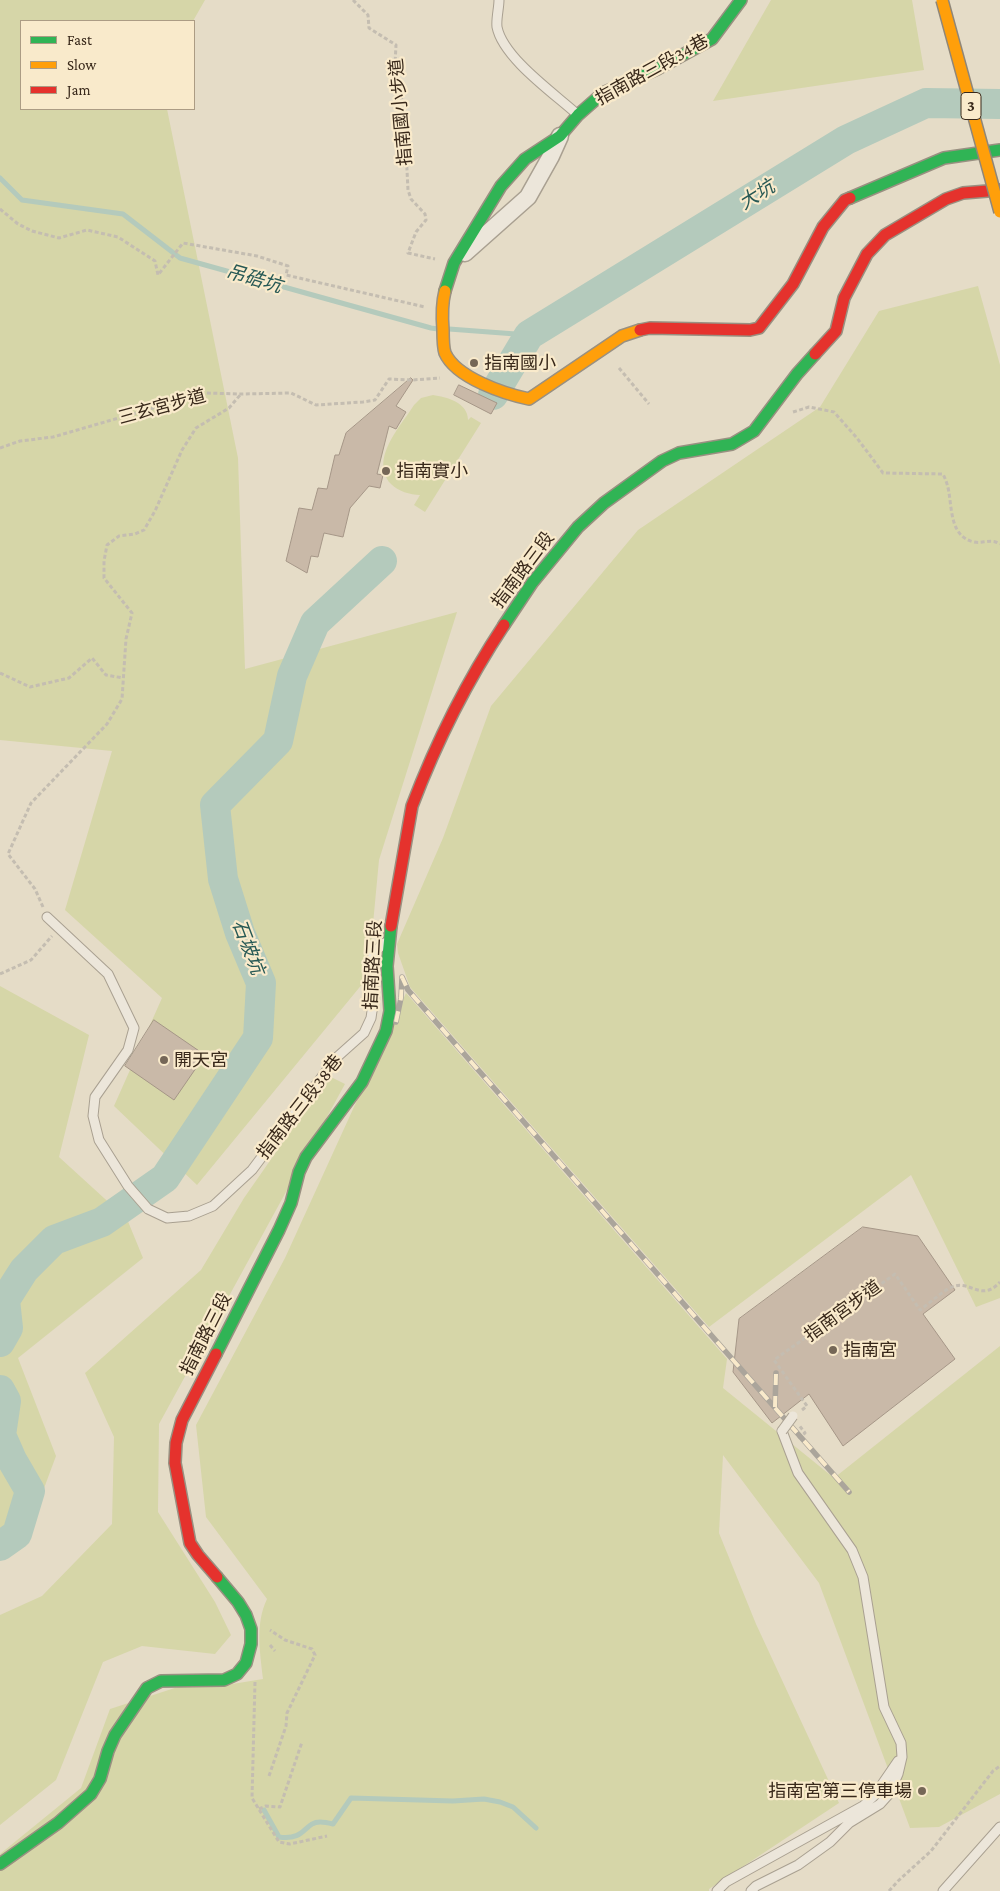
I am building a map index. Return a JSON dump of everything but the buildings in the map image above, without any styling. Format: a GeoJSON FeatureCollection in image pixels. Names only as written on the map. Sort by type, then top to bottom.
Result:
{"type":"FeatureCollection","features":[{"type":"Feature","properties":{"kind":"main road","name":"指南路三段34巷"},"geometry":{"type":"LineString","coordinates":[[461,371],[457,369],[445,353],[444,296],[454,263],[501,186],[525,159],[560,136],[578,115],[603,93],[657,68],[712,39],[741,0]]}},
{"type":"Feature","properties":{"kind":"main road","name":"3"},"geometry":{"type":"LineString","coordinates":[[942,0],[1000,212]]}},
{"type":"Feature","properties":{"kind":"main road"},"geometry":{"type":"LineString","coordinates":[[461,371],[474,379],[523,399],[529,398],[634,330],[650,328],[750,330],[759,328],[792,284],[823,227],[845,200],[944,158],[1000,150]]}},
{"type":"Feature","properties":{"kind":"main road","name":"指南路三段"},"geometry":{"type":"LineString","coordinates":[[249,1657],[252,1643],[246,1615],[238,1602],[195,1553],[190,1543],[175,1463],[176,1443],[182,1420],[279,1230],[306,1157],[362,1082],[386,1031],[390,1011],[387,966],[389,938],[412,806],[453,714],[486,653],[532,582],[578,527],[604,503],[662,461],[679,453],[732,444],[754,431],[797,374],[836,331],[844,298],[867,254],[885,235],[946,199],[963,193],[1000,190]]}},
{"type":"Feature","properties":{"kind":"main road"},"geometry":{"type":"LineString","coordinates":[[0,1864],[61,1821],[91,1795],[100,1780],[110,1746],[122,1722],[147,1687],[157,1681],[218,1681],[231,1678],[241,1670],[249,1657]]}},
{"type":"Feature","properties":{"kind":"street","name":"指南路三段34巷"},"geometry":{"type":"LineString","coordinates":[[454,263],[528,197],[560,136]]}},
{"type":"Feature","properties":{"kind":"lane"},"geometry":{"type":"LineString","coordinates":[[499,0],[497,27],[506,46],[520,64],[578,115]]}},
{"type":"Feature","properties":{"kind":"lane"},"geometry":{"type":"LineString","coordinates":[[47,918],[59,928]]}},
{"type":"Feature","properties":{"kind":"lane","name":"指南路三段38巷"},"geometry":{"type":"LineString","coordinates":[[59,928],[108,974],[134,1028],[128,1050],[95,1097],[93,1116],[99,1140],[128,1186],[148,1209],[167,1218],[189,1216],[213,1206],[252,1170],[336,1058],[364,1033],[371,1018],[374,997],[371,967],[374,954],[389,938]]}},
{"type":"Feature","properties":{"kind":"lane"},"geometry":{"type":"LineString","coordinates":[[751,1891],[756,1886],[798,1864],[830,1842],[848,1823],[880,1804],[888,1794],[898,1774],[902,1757],[901,1743],[884,1708],[863,1577],[852,1550],[798,1473],[782,1431],[793,1416]]}},
{"type":"Feature","properties":{"kind":"lane"},"geometry":{"type":"LineString","coordinates":[[718,1891],[726,1882],[863,1806],[874,1796],[902,1757]]}},
{"type":"Feature","properties":{"kind":"lane"},"geometry":{"type":"LineString","coordinates":[[943,1891],[1000,1827]]}},
{"type":"Feature","properties":{"kind":"path","name":"指南國小步道"},"geometry":{"type":"LineString","coordinates":[[353,0],[368,15],[369,28],[396,44],[395,64],[404,111],[408,190],[411,199],[426,214],[426,220],[416,232],[408,253],[419,256]]}},
{"type":"Feature","properties":{"kind":"path"},"geometry":{"type":"LineString","coordinates":[[0,209],[18,224],[32,232],[59,238],[87,230],[118,237],[155,262],[158,275],[182,243],[257,256],[288,266],[286,275],[443,317]]}},
{"type":"Feature","properties":{"kind":"path"},"geometry":{"type":"LineString","coordinates":[[619,368],[649,404]]}},
{"type":"Feature","properties":{"kind":"path","name":"三玄宮步道"},"geometry":{"type":"LineString","coordinates":[[0,448],[20,441],[53,437],[205,393],[291,393],[316,405],[363,402],[375,400],[389,379],[412,380],[445,377],[461,371]]}},
{"type":"Feature","properties":{"kind":"path"},"geometry":{"type":"LineString","coordinates":[[47,918],[35,889],[8,854],[31,803],[107,724],[122,699],[126,639],[132,613],[104,578],[107,544],[119,536],[135,534],[144,530],[155,511],[182,450],[196,428],[229,408],[241,394]]}},
{"type":"Feature","properties":{"kind":"path"},"geometry":{"type":"LineString","coordinates":[[788,414],[809,407],[834,412],[883,472],[944,474],[949,490],[954,522],[961,535],[974,542],[994,540],[1000,544]]}},
{"type":"Feature","properties":{"kind":"path"},"geometry":{"type":"LineString","coordinates":[[0,673],[30,687],[69,678],[92,658],[106,675],[123,678]]}},
{"type":"Feature","properties":{"kind":"path"},"geometry":{"type":"LineString","coordinates":[[0,974],[31,960],[59,928]]}},
{"type":"Feature","properties":{"kind":"path","name":"指南宮步道"},"geometry":{"type":"LineString","coordinates":[[793,1416],[807,1406],[774,1360],[895,1274],[920,1310],[954,1286],[964,1286],[984,1292],[992,1290],[1000,1282]]}},
{"type":"Feature","properties":{"kind":"path"},"geometry":{"type":"LineString","coordinates":[[788,1446],[805,1433],[793,1416]]}},
{"type":"Feature","properties":{"kind":"path"},"geometry":{"type":"LineString","coordinates":[[250,1630],[259,1628],[259,1624],[263,1624],[285,1640],[312,1649],[315,1655],[287,1713],[286,1726],[269,1776]]}},
{"type":"Feature","properties":{"kind":"path"},"geometry":{"type":"LineString","coordinates":[[249,1657],[256,1685],[252,1798],[279,1842],[290,1844],[327,1836]]}},
{"type":"Feature","properties":{"kind":"path"},"geometry":{"type":"LineString","coordinates":[[259,1809],[266,1806],[280,1807],[302,1742]]}},
{"type":"Feature","properties":{"kind":"path"},"geometry":{"type":"LineString","coordinates":[[889,1891],[932,1851],[993,1771],[1000,1766]]}},
{"type":"Feature","properties":{"kind":"green space"},"geometry":{"type":"Polygon","coordinates":[[[0,0],[205,0],[194,20],[20,20],[20,110],[167,110],[238,458],[245,669],[457,612],[379,860],[368,977],[197,1185],[114,1106],[162,998],[65,910],[112,751],[0,740],[0,0]]]}},
{"type":"Feature","properties":{"kind":"green space"},"geometry":{"type":"Polygon","coordinates":[[[771,0],[912,0],[924,70],[713,101],[771,0]]]}},
{"type":"Feature","properties":{"kind":"green space"},"geometry":{"type":"Polygon","coordinates":[[[978,286],[1000,365],[1000,1298],[976,1307],[911,1175],[709,1327],[410,987],[398,953],[397,944],[443,838],[491,706],[638,530],[820,407],[879,311],[978,286]]]}},
{"type":"Feature","properties":{"kind":"green space"},"geometry":{"type":"Polygon","coordinates":[[[433,395],[455,402],[464,409],[468,420],[471,417],[481,423],[425,512],[414,505],[420,495],[404,492],[391,484],[385,474],[383,464],[389,443],[414,405],[421,398],[433,395]]]}},
{"type":"Feature","properties":{"kind":"green space"},"geometry":{"type":"Polygon","coordinates":[[[0,986],[89,1035],[59,1157],[127,1219],[143,1258],[18,1358],[56,1456],[27,1534],[0,1547],[0,986]]]}},
{"type":"Feature","properties":{"kind":"green space"},"geometry":{"type":"Polygon","coordinates":[[[406,993],[727,1359],[723,1388],[834,1478],[1000,1346],[1000,1794],[939,1827],[910,1828],[819,1583],[723,1455],[719,1533],[756,1624],[839,1803],[709,1889],[709,1891],[0,1891],[0,1854],[81,1788],[110,1709],[184,1685],[214,1687],[263,1679],[260,1628],[263,1609],[267,1599],[206,1517],[196,1425],[285,1258],[406,993]]]}},
{"type":"Feature","properties":{"kind":"green space"},"geometry":{"type":"Polygon","coordinates":[[[329,1076],[345,1084],[159,1424],[158,1512],[215,1602],[231,1635],[215,1654],[142,1646],[103,1662],[56,1780],[0,1825],[0,1615],[42,1596],[112,1524],[114,1437],[85,1373],[201,1270],[244,1198],[329,1076]]]}},
{"type":"Feature","properties":{"kind":"waterway","name":"大坑"},"geometry":{"type":"LineString","coordinates":[[493,395],[529,335],[846,140],[926,103],[1000,104]]}},
{"type":"Feature","properties":{"kind":"waterway","name":"吊硞坑"},"geometry":{"type":"LineString","coordinates":[[0,178],[22,200],[123,214],[180,258],[438,329]]}},
{"type":"Feature","properties":{"kind":"waterway","name":"吊硞坑"},"geometry":{"type":"LineString","coordinates":[[449,329],[529,335]]}},
{"type":"Feature","properties":{"kind":"waterway","name":"石坡坑"},"geometry":{"type":"LineString","coordinates":[[0,1342],[8,1328],[5,1300],[24,1270],[54,1240],[102,1222],[165,1178],[258,1038],[261,983],[240,933],[223,879],[215,805],[278,741],[292,676],[315,623],[382,561]]}},
{"type":"Feature","properties":{"kind":"waterway","name":"石坡坑"},"geometry":{"type":"LineString","coordinates":[[0,1390],[6,1401],[1,1435],[12,1460],[30,1491],[17,1534],[0,1546]]}},
{"type":"Feature","properties":{"kind":"waterway"},"geometry":{"type":"LineString","coordinates":[[264,1810],[279,1837],[288,1838],[300,1834],[315,1823],[333,1824],[351,1798],[453,1801],[484,1799],[513,1807],[536,1828]]}},
{"type":"Feature","properties":{"kind":"railway"},"geometry":{"type":"LineString","coordinates":[[396,1022],[401,998],[402,977],[408,990],[849,1492]]}},
{"type":"Feature","properties":{"kind":"railway"},"geometry":{"type":"LineString","coordinates":[[775,1407],[776,1373]]}},
{"type":"Feature","properties":{"kind":"traffic: fast"},"geometry":{"type":"LineString","coordinates":[[445,291],[454,263],[501,186],[525,159],[560,136],[578,115],[603,93],[657,69],[712,39],[741,0]]}},
{"type":"Feature","properties":{"kind":"traffic: fast"},"geometry":{"type":"LineString","coordinates":[[850,198],[944,158],[1000,150]]}},
{"type":"Feature","properties":{"kind":"traffic: fast"},"geometry":{"type":"LineString","coordinates":[[504,625],[532,583],[578,527],[604,503],[662,461],[679,453],[732,444],[754,431],[797,374],[815,354]]}},
{"type":"Feature","properties":{"kind":"traffic: fast"},"geometry":{"type":"LineString","coordinates":[[216,1354],[279,1230],[291,1203],[299,1172],[306,1157],[362,1082],[386,1031],[390,1011],[387,966],[391,926]]}},
{"type":"Feature","properties":{"kind":"traffic: fast"},"geometry":{"type":"LineString","coordinates":[[0,1864],[58,1823],[91,1794],[100,1779],[115,1735],[147,1688],[161,1681],[224,1680],[237,1674],[246,1663],[251,1644],[251,1629],[246,1615],[238,1602],[217,1577]]}},
{"type":"Feature","properties":{"kind":"traffic: slow"},"geometry":{"type":"LineString","coordinates":[[942,0],[1000,212]]}},
{"type":"Feature","properties":{"kind":"traffic: slow"},"geometry":{"type":"LineString","coordinates":[[445,291],[443,300],[443,345],[445,353],[451,362],[459,370],[482,383],[529,399],[622,336],[640,330]]}},
{"type":"Feature","properties":{"kind":"traffic: jam"},"geometry":{"type":"LineString","coordinates":[[815,354],[836,331],[844,298],[867,254],[885,235],[946,199],[963,193],[1000,190]]}},
{"type":"Feature","properties":{"kind":"traffic: jam"},"geometry":{"type":"LineString","coordinates":[[640,330],[650,328],[750,330],[759,328],[793,284],[823,227],[845,200],[850,198]]}},
{"type":"Feature","properties":{"kind":"traffic: jam"},"geometry":{"type":"LineString","coordinates":[[391,926],[412,806],[431,759],[453,713],[477,668],[504,625]]}},
{"type":"Feature","properties":{"kind":"traffic: jam"},"geometry":{"type":"LineString","coordinates":[[216,1354],[182,1420],[176,1443],[175,1463],[190,1543],[217,1577]]}},
{"type":"Feature","properties":{"kind":"place","name":"指南國小"},"geometry":{"type":"Point","coordinates":[474,363]}},
{"type":"Feature","properties":{"kind":"place","name":"指南實小"},"geometry":{"type":"Point","coordinates":[386,471]}},
{"type":"Feature","properties":{"kind":"place","name":"開天宮"},"geometry":{"type":"Point","coordinates":[164,1060]}},
{"type":"Feature","properties":{"kind":"place","name":"指南宮"},"geometry":{"type":"Point","coordinates":[833,1350]}},
{"type":"Feature","properties":{"kind":"place","name":"指南宮第三停車場"},"geometry":{"type":"Point","coordinates":[922,1791]}}]}
